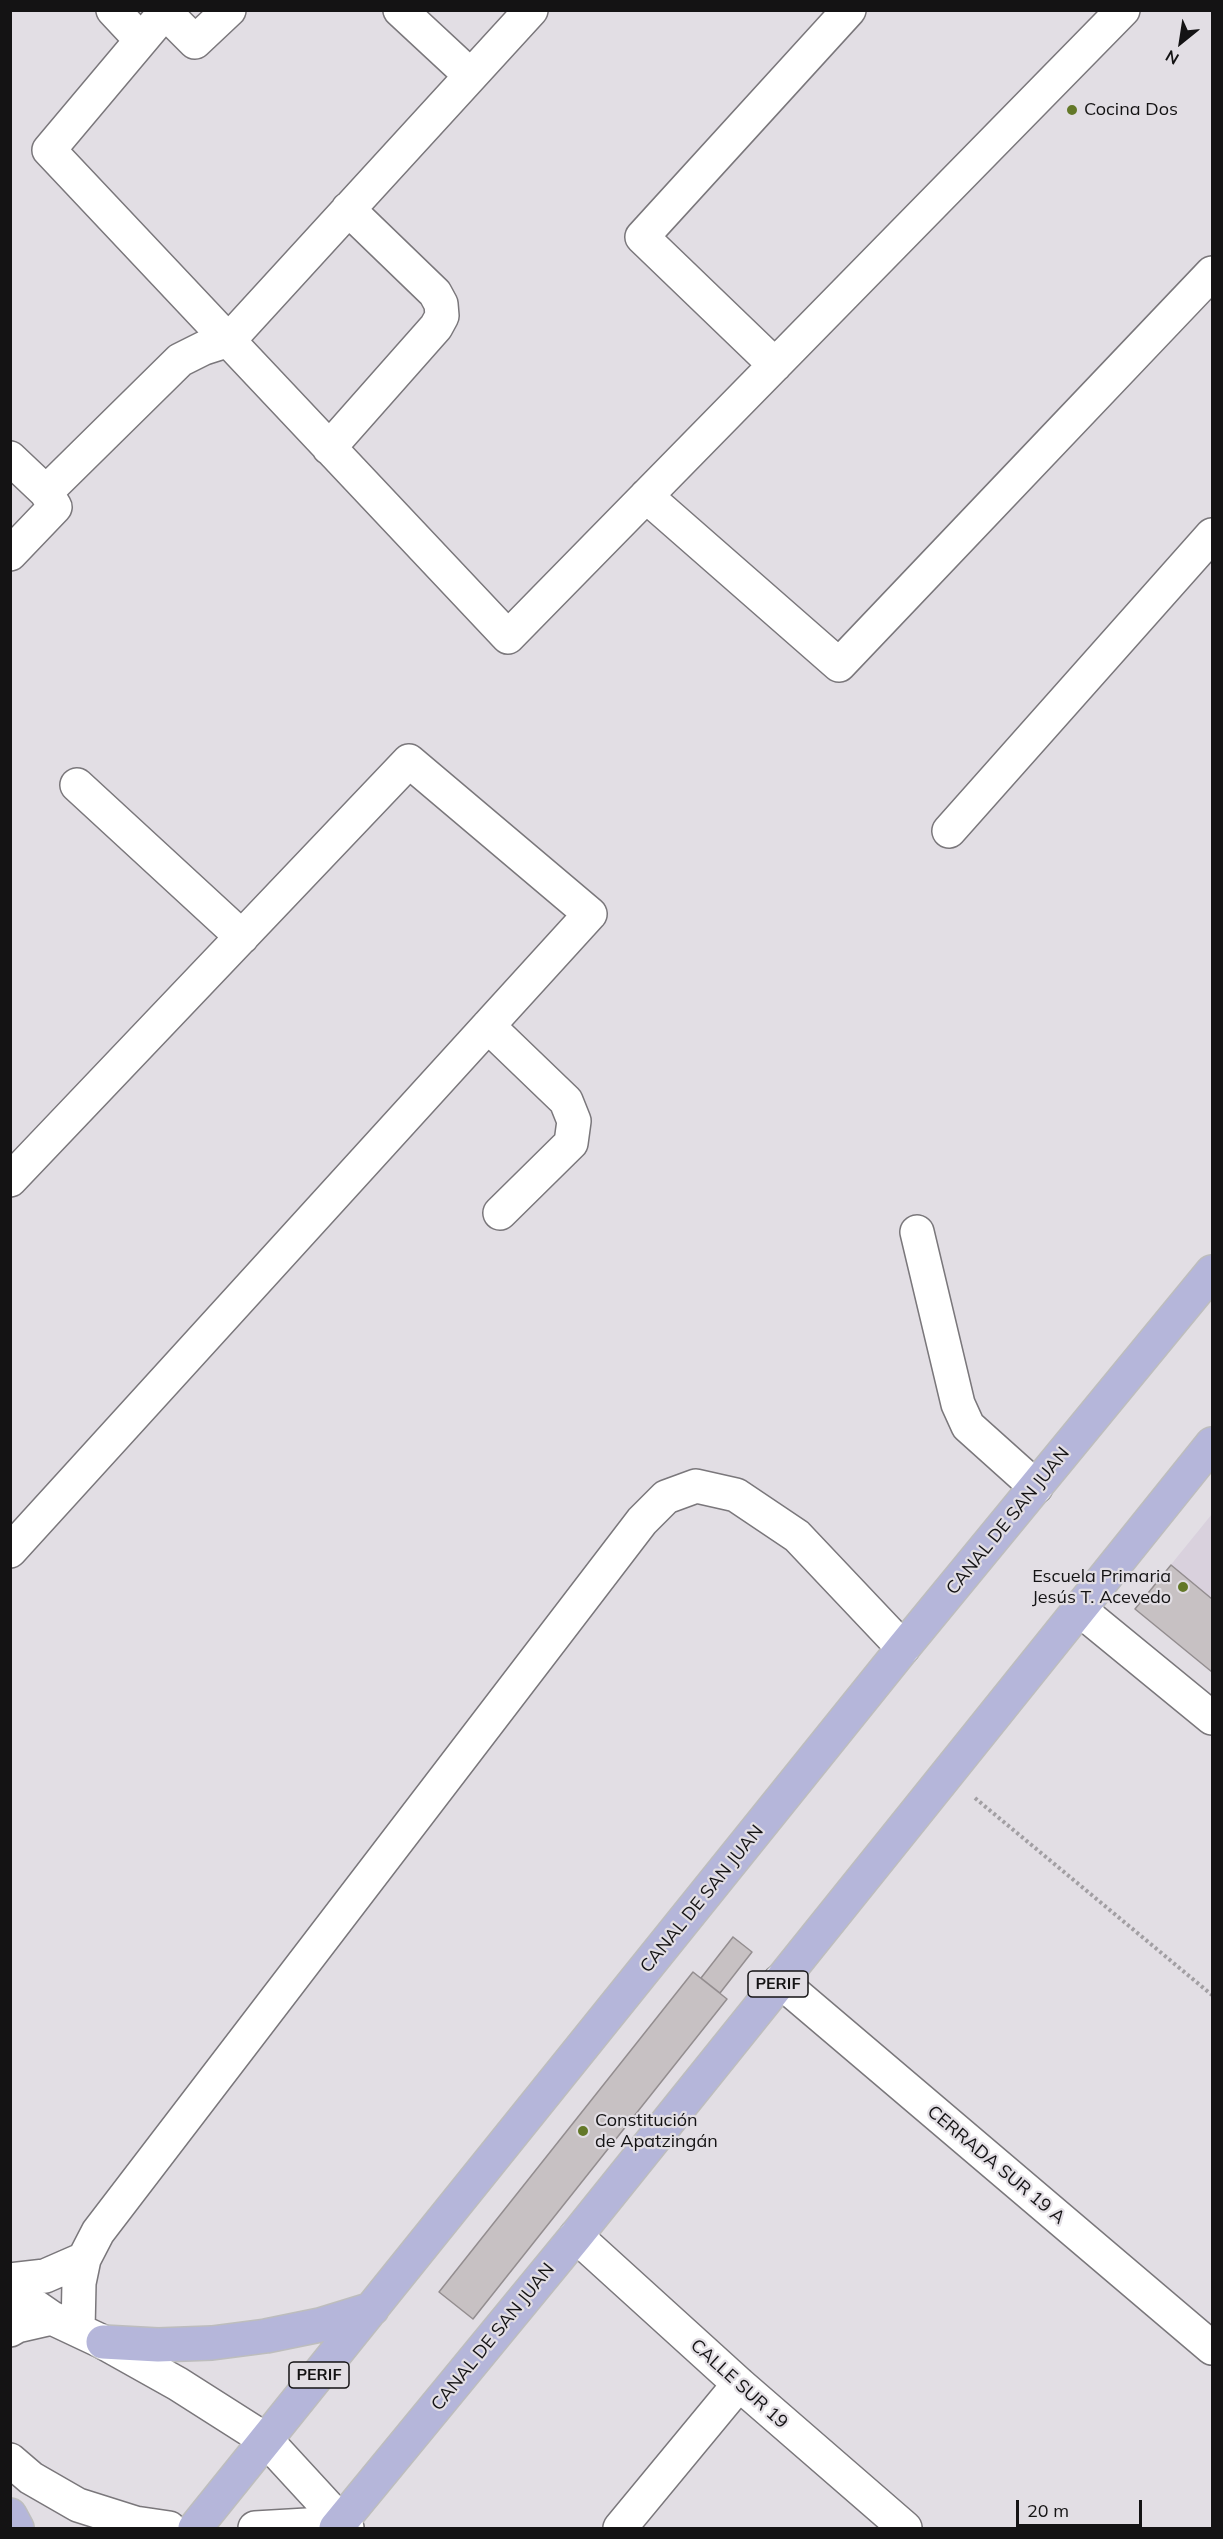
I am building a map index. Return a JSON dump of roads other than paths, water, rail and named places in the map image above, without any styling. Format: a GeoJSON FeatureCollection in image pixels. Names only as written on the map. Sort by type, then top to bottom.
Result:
{"type":"FeatureCollection","features":[{"type":"Feature","properties":{"kind":"main road","name":"CANAL DE SAN JUAN"},"geometry":{"type":"LineString","coordinates":[[195,2529],[903,1648],[1212,1272]]}},
{"type":"Feature","properties":{"kind":"main road","name":"CANAL DE SAN JUAN"},"geometry":{"type":"LineString","coordinates":[[342,2527],[1212,1444]]}},
{"type":"Feature","properties":{"kind":"main road"},"geometry":{"type":"LineString","coordinates":[[78,2330],[158,2345],[212,2343],[266,2336],[320,2325],[372,2309]]}},
{"type":"Feature","properties":{"kind":"main road"},"geometry":{"type":"LineString","coordinates":[[10,2515],[17,2529]]}},
{"type":"Feature","properties":{"kind":"street"},"geometry":{"type":"LineString","coordinates":[[113,10],[141,40]]}},
{"type":"Feature","properties":{"kind":"street"},"geometry":{"type":"LineString","coordinates":[[229,10],[195,42],[165,12],[50,150],[508,637],[1118,12]]}},
{"type":"Feature","properties":{"kind":"street"},"geometry":{"type":"LineString","coordinates":[[400,10],[470,75]]}},
{"type":"Feature","properties":{"kind":"street"},"geometry":{"type":"LineString","coordinates":[[46,492],[180,360],[204,348],[229,340],[531,10]]}},
{"type":"Feature","properties":{"kind":"street"},"geometry":{"type":"LineString","coordinates":[[775,364],[642,237],[849,10]]}},
{"type":"Feature","properties":{"kind":"street"},"geometry":{"type":"LineString","coordinates":[[329,448],[436,327],[442,316],[441,304],[435,293],[348,209]]}},
{"type":"Feature","properties":{"kind":"street"},"geometry":{"type":"LineString","coordinates":[[645,496],[839,665],[1212,273]]}},
{"type":"Feature","properties":{"kind":"street"},"geometry":{"type":"LineString","coordinates":[[10,458],[46,492],[55,507],[10,554]]}},
{"type":"Feature","properties":{"kind":"street"},"geometry":{"type":"LineString","coordinates":[[949,831],[1212,535]]}},
{"type":"Feature","properties":{"kind":"street"},"geometry":{"type":"LineString","coordinates":[[10,1180],[409,761],[590,914],[10,1551]]}},
{"type":"Feature","properties":{"kind":"street"},"geometry":{"type":"LineString","coordinates":[[77,785],[242,937]]}},
{"type":"Feature","properties":{"kind":"street"},"geometry":{"type":"LineString","coordinates":[[488,1026],[566,1101],[574,1121],[571,1143],[500,1213]]}},
{"type":"Feature","properties":{"kind":"street"},"geometry":{"type":"LineString","coordinates":[[917,1232],[958,1404],[968,1426],[1036,1487]]}},
{"type":"Feature","properties":{"kind":"street"},"geometry":{"type":"LineString","coordinates":[[78,2330],[79,2283],[84,2259],[98,2232],[642,1521],[666,1497],[696,1486],[736,1495],[796,1536],[903,1648]]}},
{"type":"Feature","properties":{"kind":"street"},"geometry":{"type":"LineString","coordinates":[[1079,1609],[1212,1718]]}},
{"type":"Feature","properties":{"kind":"street","name":"CERRADA SUR 19 A"},"geometry":{"type":"LineString","coordinates":[[780,1981],[1212,2348]]}},
{"type":"Feature","properties":{"kind":"street","name":"CALLE SUR 19"},"geometry":{"type":"LineString","coordinates":[[576,2236],[738,2384],[902,2528]]}},
{"type":"Feature","properties":{"kind":"street"},"geometry":{"type":"LineString","coordinates":[[10,2280],[45,2276],[84,2259]]}},
{"type":"Feature","properties":{"kind":"street"},"geometry":{"type":"LineString","coordinates":[[10,2289],[78,2330],[178,2384],[266,2440],[342,2527]]}},
{"type":"Feature","properties":{"kind":"street"},"geometry":{"type":"LineString","coordinates":[[10,2330],[17,2326],[78,2330]]}},
{"type":"Feature","properties":{"kind":"street"},"geometry":{"type":"LineString","coordinates":[[620,2529],[738,2384]]}},
{"type":"Feature","properties":{"kind":"street"},"geometry":{"type":"LineString","coordinates":[[10,2460],[31,2478],[78,2505],[135,2523],[169,2529]]}},
{"type":"Feature","properties":{"kind":"street"},"geometry":{"type":"LineString","coordinates":[[255,2529],[342,2527]]}},
{"type":"Feature","properties":{"kind":"place","name":"Cocina Dos"},"geometry":{"type":"Point","coordinates":[1072,110]}},
{"type":"Feature","properties":{"kind":"place","name":"Escuela Primaria Jesús T. Acevedo"},"geometry":{"type":"Point","coordinates":[1183,1587]}},
{"type":"Feature","properties":{"kind":"place","name":"Constitución de Apatzingán"},"geometry":{"type":"Point","coordinates":[583,2131]}}]}
